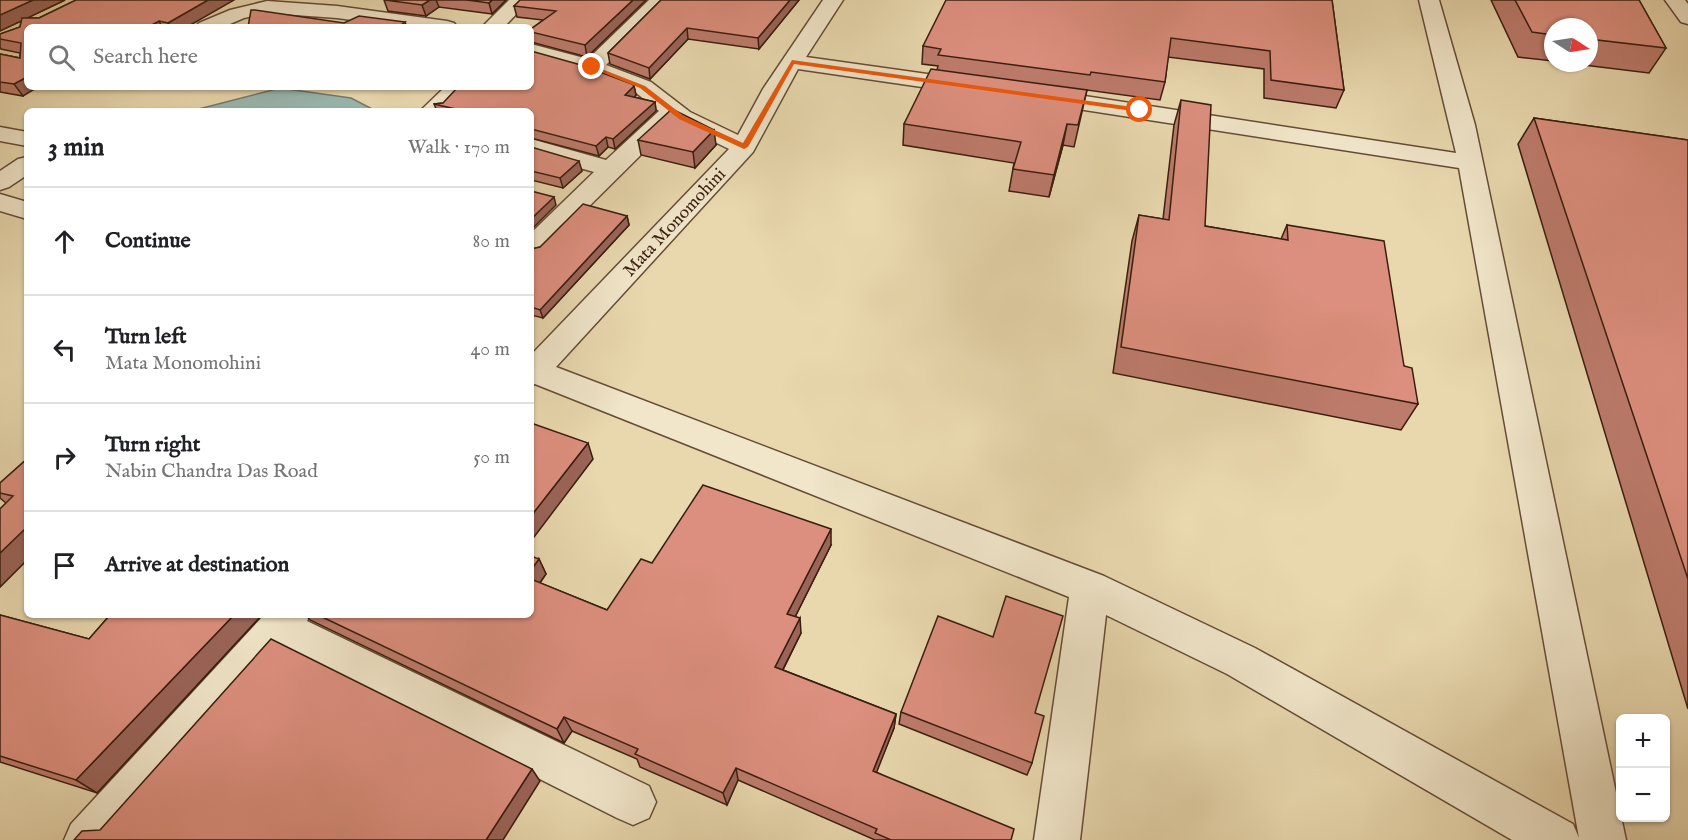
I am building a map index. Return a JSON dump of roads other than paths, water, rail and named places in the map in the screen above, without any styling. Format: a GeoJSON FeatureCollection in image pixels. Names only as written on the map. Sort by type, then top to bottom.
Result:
{"type":"FeatureCollection","features":[{"type":"Feature","properties":{"kind":"street"},"geometry":{"type":"LineString","coordinates":[[495,24],[520,0]]}},
{"type":"Feature","properties":{"kind":"street"},"geometry":{"type":"LineString","coordinates":[[592,67],[660,0]]}},
{"type":"Feature","properties":{"kind":"street","name":"Mata Monomohini"},"geometry":{"type":"LineString","coordinates":[[539,357],[744,147],[792,62],[833,0]]}},
{"type":"Feature","properties":{"kind":"street"},"geometry":{"type":"LineString","coordinates":[[1429,0],[1463,125],[1603,840]]}},
{"type":"Feature","properties":{"kind":"street"},"geometry":{"type":"LineString","coordinates":[[1675,0],[1688,18]]}},
{"type":"Feature","properties":{"kind":"street"},"geometry":{"type":"LineString","coordinates":[[213,24],[272,4],[425,24]]}},
{"type":"Feature","properties":{"kind":"street"},"geometry":{"type":"LineString","coordinates":[[534,51],[592,67],[643,87],[682,117],[744,147]]}},
{"type":"Feature","properties":{"kind":"street"},"geometry":{"type":"LineString","coordinates":[[792,62],[989,89]]}},
{"type":"Feature","properties":{"kind":"street"},"geometry":{"type":"LineString","coordinates":[[435,108],[455,90]]}},
{"type":"Feature","properties":{"kind":"street"},"geometry":{"type":"LineString","coordinates":[[1012,92],[1470,162]]}},
{"type":"Feature","properties":{"kind":"street"},"geometry":{"type":"LineString","coordinates":[[534,245],[654,126],[674,111]]}},
{"type":"Feature","properties":{"kind":"street"},"geometry":{"type":"LineString","coordinates":[[0,134],[24,138]]}},
{"type":"Feature","properties":{"kind":"street"},"geometry":{"type":"LineString","coordinates":[[534,147],[610,169]]}},
{"type":"Feature","properties":{"kind":"street"},"geometry":{"type":"LineString","coordinates":[[0,182],[24,166]]}},
{"type":"Feature","properties":{"kind":"street"},"geometry":{"type":"LineString","coordinates":[[0,202],[24,210]]}},
{"type":"Feature","properties":{"kind":"street"},"geometry":{"type":"LineString","coordinates":[[539,357],[1090,588],[1241,661],[1557,840]]}},
{"type":"Feature","properties":{"kind":"street"},"geometry":{"type":"LineString","coordinates":[[1058,840],[1090,588]]}},
{"type":"Feature","properties":{"kind":"street"},"geometry":{"type":"LineString","coordinates":[[87,840],[284,621],[633,802]]}},
{"type":"Feature","properties":{"kind":"water"},"geometry":{"type":"Polygon","coordinates":[[[272,90],[294,90],[351,98],[370,108],[203,108],[272,90]]]}}]}
